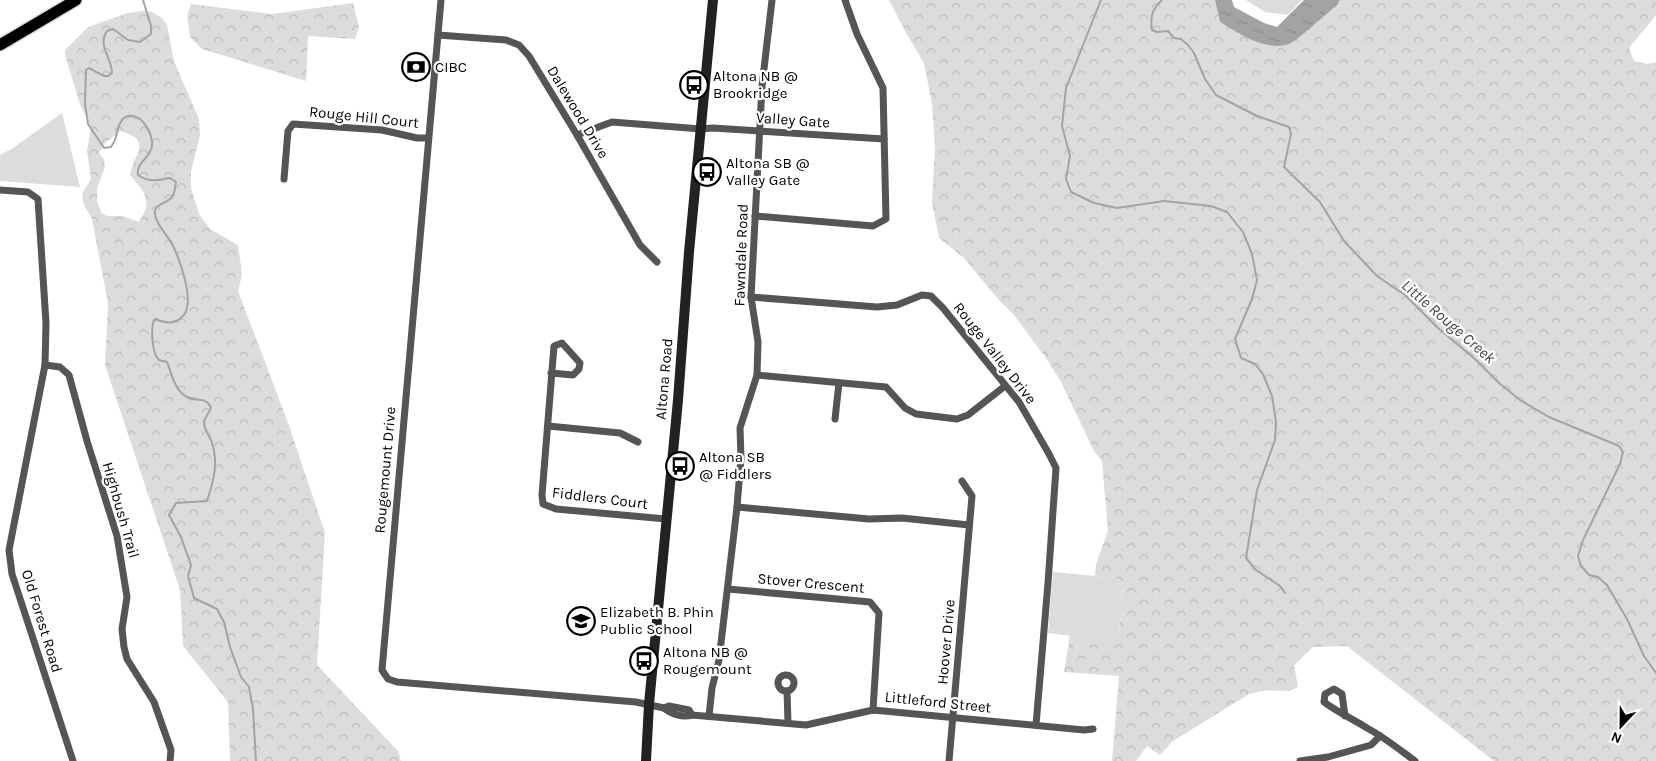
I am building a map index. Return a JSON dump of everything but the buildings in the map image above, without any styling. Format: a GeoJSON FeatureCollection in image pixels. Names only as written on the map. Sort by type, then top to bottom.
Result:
{"type":"FeatureCollection","features":[{"type":"Feature","properties":{"kind":"main road"},"geometry":{"type":"LineString","coordinates":[[0,45],[76,0]]}},
{"type":"Feature","properties":{"kind":"main road","name":"Altona Road"},"geometry":{"type":"LineString","coordinates":[[646,761],[649,704],[713,0]]}},
{"type":"Feature","properties":{"kind":"street","name":"Rougemount Drive"},"geometry":{"type":"LineString","coordinates":[[441,0],[382,670],[388,679],[397,682],[649,704]]}},
{"type":"Feature","properties":{"kind":"street","name":"Fawndale Road"},"geometry":{"type":"LineString","coordinates":[[709,716],[712,688],[720,660],[737,507],[741,458],[740,428],[757,375],[758,342],[751,297],[762,86],[772,0]]}},
{"type":"Feature","properties":{"kind":"street"},"geometry":{"type":"LineString","coordinates":[[755,216],[873,226],[886,220],[883,88],[856,34],[845,0]]}},
{"type":"Feature","properties":{"kind":"street","name":"Dalewood Drive"},"geometry":{"type":"LineString","coordinates":[[438,35],[506,40],[519,45],[529,56],[577,135],[640,245],[657,262]]}},
{"type":"Feature","properties":{"kind":"street","name":"Valley Gate"},"geometry":{"type":"LineString","coordinates":[[577,135],[612,122],[884,139]]}},
{"type":"Feature","properties":{"kind":"street","name":"Rouge Hill Court"},"geometry":{"type":"LineString","coordinates":[[284,179],[288,131],[294,124],[382,130],[417,138],[428,138]]}},
{"type":"Feature","properties":{"kind":"street","name":"Old Forest Road"},"geometry":{"type":"LineString","coordinates":[[0,190],[28,192],[38,198],[46,323],[44,365],[9,550],[12,574],[73,761]]}},
{"type":"Feature","properties":{"kind":"street","name":"Rouge Valley Drive"},"geometry":{"type":"LineString","coordinates":[[751,297],[877,307],[897,305],[922,295],[931,296],[1019,402],[1056,468],[1036,725]]}},
{"type":"Feature","properties":{"kind":"street","name":"Fiddlers Court"},"geometry":{"type":"LineString","coordinates":[[552,373],[573,375],[579,370],[580,363],[562,343],[554,346],[542,495],[543,504],[556,509],[666,519]]}},
{"type":"Feature","properties":{"kind":"street","name":"Highbush Trail"},"geometry":{"type":"LineString","coordinates":[[44,365],[60,367],[69,375],[87,441],[117,536],[127,597],[122,628],[127,659],[154,702],[171,750],[170,761]]}},
{"type":"Feature","properties":{"kind":"street"},"geometry":{"type":"LineString","coordinates":[[757,375],[886,387],[905,408],[916,414],[957,418],[968,415],[1005,386]]}},
{"type":"Feature","properties":{"kind":"street"},"geometry":{"type":"LineString","coordinates":[[835,419],[839,383]]}},
{"type":"Feature","properties":{"kind":"street"},"geometry":{"type":"LineString","coordinates":[[548,426],[620,433],[638,442]]}},
{"type":"Feature","properties":{"kind":"street","name":"Hoover Drive"},"geometry":{"type":"LineString","coordinates":[[948,761],[972,496],[962,482]]}},
{"type":"Feature","properties":{"kind":"street"},"geometry":{"type":"LineString","coordinates":[[737,507],[869,519],[902,518],[969,525]]}},
{"type":"Feature","properties":{"kind":"street","name":"Stover Crescent"},"geometry":{"type":"LineString","coordinates":[[728,589],[870,602],[879,613],[873,710]]}},
{"type":"Feature","properties":{"kind":"street"},"geometry":{"type":"LineString","coordinates":[[787,691],[788,722]]}},
{"type":"Feature","properties":{"kind":"street","name":"Littleford Street"},"geometry":{"type":"LineString","coordinates":[[649,704],[688,716],[806,724],[873,710],[1084,730],[1093,729]]}},
{"type":"Feature","properties":{"kind":"street"},"geometry":{"type":"LineString","coordinates":[[1345,716],[1380,736],[1415,761]]}},
{"type":"Feature","properties":{"kind":"street"},"geometry":{"type":"LineString","coordinates":[[1300,761],[1328,757],[1371,745],[1380,736]]}},
{"type":"Feature","properties":{"kind":"green space"},"geometry":{"type":"Polygon","coordinates":[[[889,0],[1215,0],[1220,22],[1250,39],[1337,5],[1340,0],[1656,0],[1656,15],[1629,48],[1634,61],[1647,64],[1656,62],[1656,761],[1494,761],[1347,646],[1313,647],[1294,665],[1298,687],[1289,691],[1267,690],[1249,694],[1173,741],[1160,755],[1147,746],[1136,761],[1112,761],[1119,676],[1064,672],[1070,635],[1117,642],[1123,603],[1117,578],[1095,576],[1096,564],[1108,531],[1102,461],[1094,451],[1060,380],[1046,358],[1014,315],[964,258],[939,238],[932,203],[935,147],[932,104],[924,63],[889,0]]]}},
{"type":"Feature","properties":{"kind":"green space"},"geometry":{"type":"Polygon","coordinates":[[[1246,0],[1302,0],[1288,15],[1265,12],[1246,0]]]}},
{"type":"Feature","properties":{"kind":"green space"},"geometry":{"type":"Polygon","coordinates":[[[353,3],[359,27],[355,39],[308,36],[306,81],[202,49],[190,37],[187,16],[191,4],[272,14],[353,3]]]}},
{"type":"Feature","properties":{"kind":"green space"},"geometry":{"type":"Polygon","coordinates":[[[152,12],[162,18],[167,25],[174,61],[199,119],[200,135],[191,172],[191,188],[199,214],[210,229],[238,245],[242,275],[238,291],[287,420],[325,533],[317,665],[398,751],[401,761],[230,761],[228,702],[183,646],[180,590],[105,365],[108,303],[92,219],[84,205],[82,194],[91,179],[87,151],[91,127],[80,104],[65,55],[65,50],[88,27],[128,13],[152,12]],[[121,131],[105,143],[99,153],[104,159],[105,167],[97,189],[97,201],[102,214],[123,216],[139,222],[146,208],[146,202],[143,192],[130,175],[139,149],[137,139],[121,131]]]}},
{"type":"Feature","properties":{"kind":"green space"},"geometry":{"type":"Polygon","coordinates":[[[62,113],[80,187],[0,181],[0,155],[62,113]]]}},
{"type":"Feature","properties":{"kind":"green space"},"geometry":{"type":"Polygon","coordinates":[[[1053,572],[1117,578],[1123,603],[1117,642],[1048,633],[1053,572]]]}},
{"type":"Feature","properties":{"kind":"water"},"geometry":{"type":"Polygon","coordinates":[[[1215,0],[1232,0],[1234,7],[1264,23],[1277,27],[1304,0],[1340,0],[1337,5],[1299,38],[1289,44],[1280,46],[1253,40],[1220,22],[1215,0]]]}},
{"type":"Feature","properties":{"kind":"waterway"},"geometry":{"type":"LineString","coordinates":[[143,0],[151,26],[151,34],[140,42],[128,40],[113,29],[107,31],[104,36],[104,46],[112,73],[104,76],[89,68],[86,70],[85,104],[88,124],[104,148],[111,147],[122,120],[128,116],[141,120],[148,129],[152,146],[138,169],[138,175],[150,180],[170,178],[176,182],[172,197],[156,208],[155,215],[171,242],[182,268],[187,290],[187,309],[177,321],[166,322],[155,319],[152,333],[153,346],[159,360],[167,362],[179,390],[187,397],[209,404],[211,408],[204,425],[211,440],[215,463],[207,501],[176,503],[169,515],[181,537],[191,565],[188,576],[194,598],[217,609],[224,622],[230,647],[241,677],[249,687],[253,709],[256,761]]}},
{"type":"Feature","properties":{"kind":"waterway"},"geometry":{"type":"LineString","coordinates":[[1101,0],[1066,88],[1062,126],[1070,156],[1066,179],[1071,192],[1094,203],[1117,208],[1164,201],[1211,206],[1227,212],[1243,232],[1252,254],[1257,280],[1252,299],[1235,339],[1241,358],[1255,364],[1263,374],[1272,396],[1276,422],[1275,440],[1257,490],[1246,558],[1256,570],[1280,586],[1285,593]]}},
{"type":"Feature","properties":{"kind":"waterway","name":"Little Rouge Creek"},"geometry":{"type":"LineString","coordinates":[[1162,0],[1152,14],[1152,30],[1157,32],[1168,31],[1174,38],[1181,39],[1188,45],[1194,53],[1205,79],[1216,95],[1257,116],[1289,127],[1291,134],[1284,167],[1320,202],[1344,241],[1377,276],[1405,295],[1438,328],[1520,400],[1549,417],[1619,446],[1623,452],[1620,464],[1583,540],[1578,556],[1581,566],[1589,575],[1598,577],[1607,585],[1627,619],[1644,656],[1656,673]]}},
{"type":"Feature","properties":{"kind":"place","name":"CIBC"},"geometry":{"type":"Point","coordinates":[416,67]}},
{"type":"Feature","properties":{"kind":"place","name":"Altona NB @ Brookridge"},"geometry":{"type":"Point","coordinates":[694,85]}},
{"type":"Feature","properties":{"kind":"place","name":"Altona SB @ Valley Gate"},"geometry":{"type":"Point","coordinates":[707,172]}},
{"type":"Feature","properties":{"kind":"place","name":"Altona SB @ Fiddlers"},"geometry":{"type":"Point","coordinates":[680,466]}},
{"type":"Feature","properties":{"kind":"place","name":"Elizabeth B. Phin Public School"},"geometry":{"type":"Point","coordinates":[581,621]}},
{"type":"Feature","properties":{"kind":"place","name":"Altona NB @ Rougemount"},"geometry":{"type":"Point","coordinates":[644,661]}}]}
